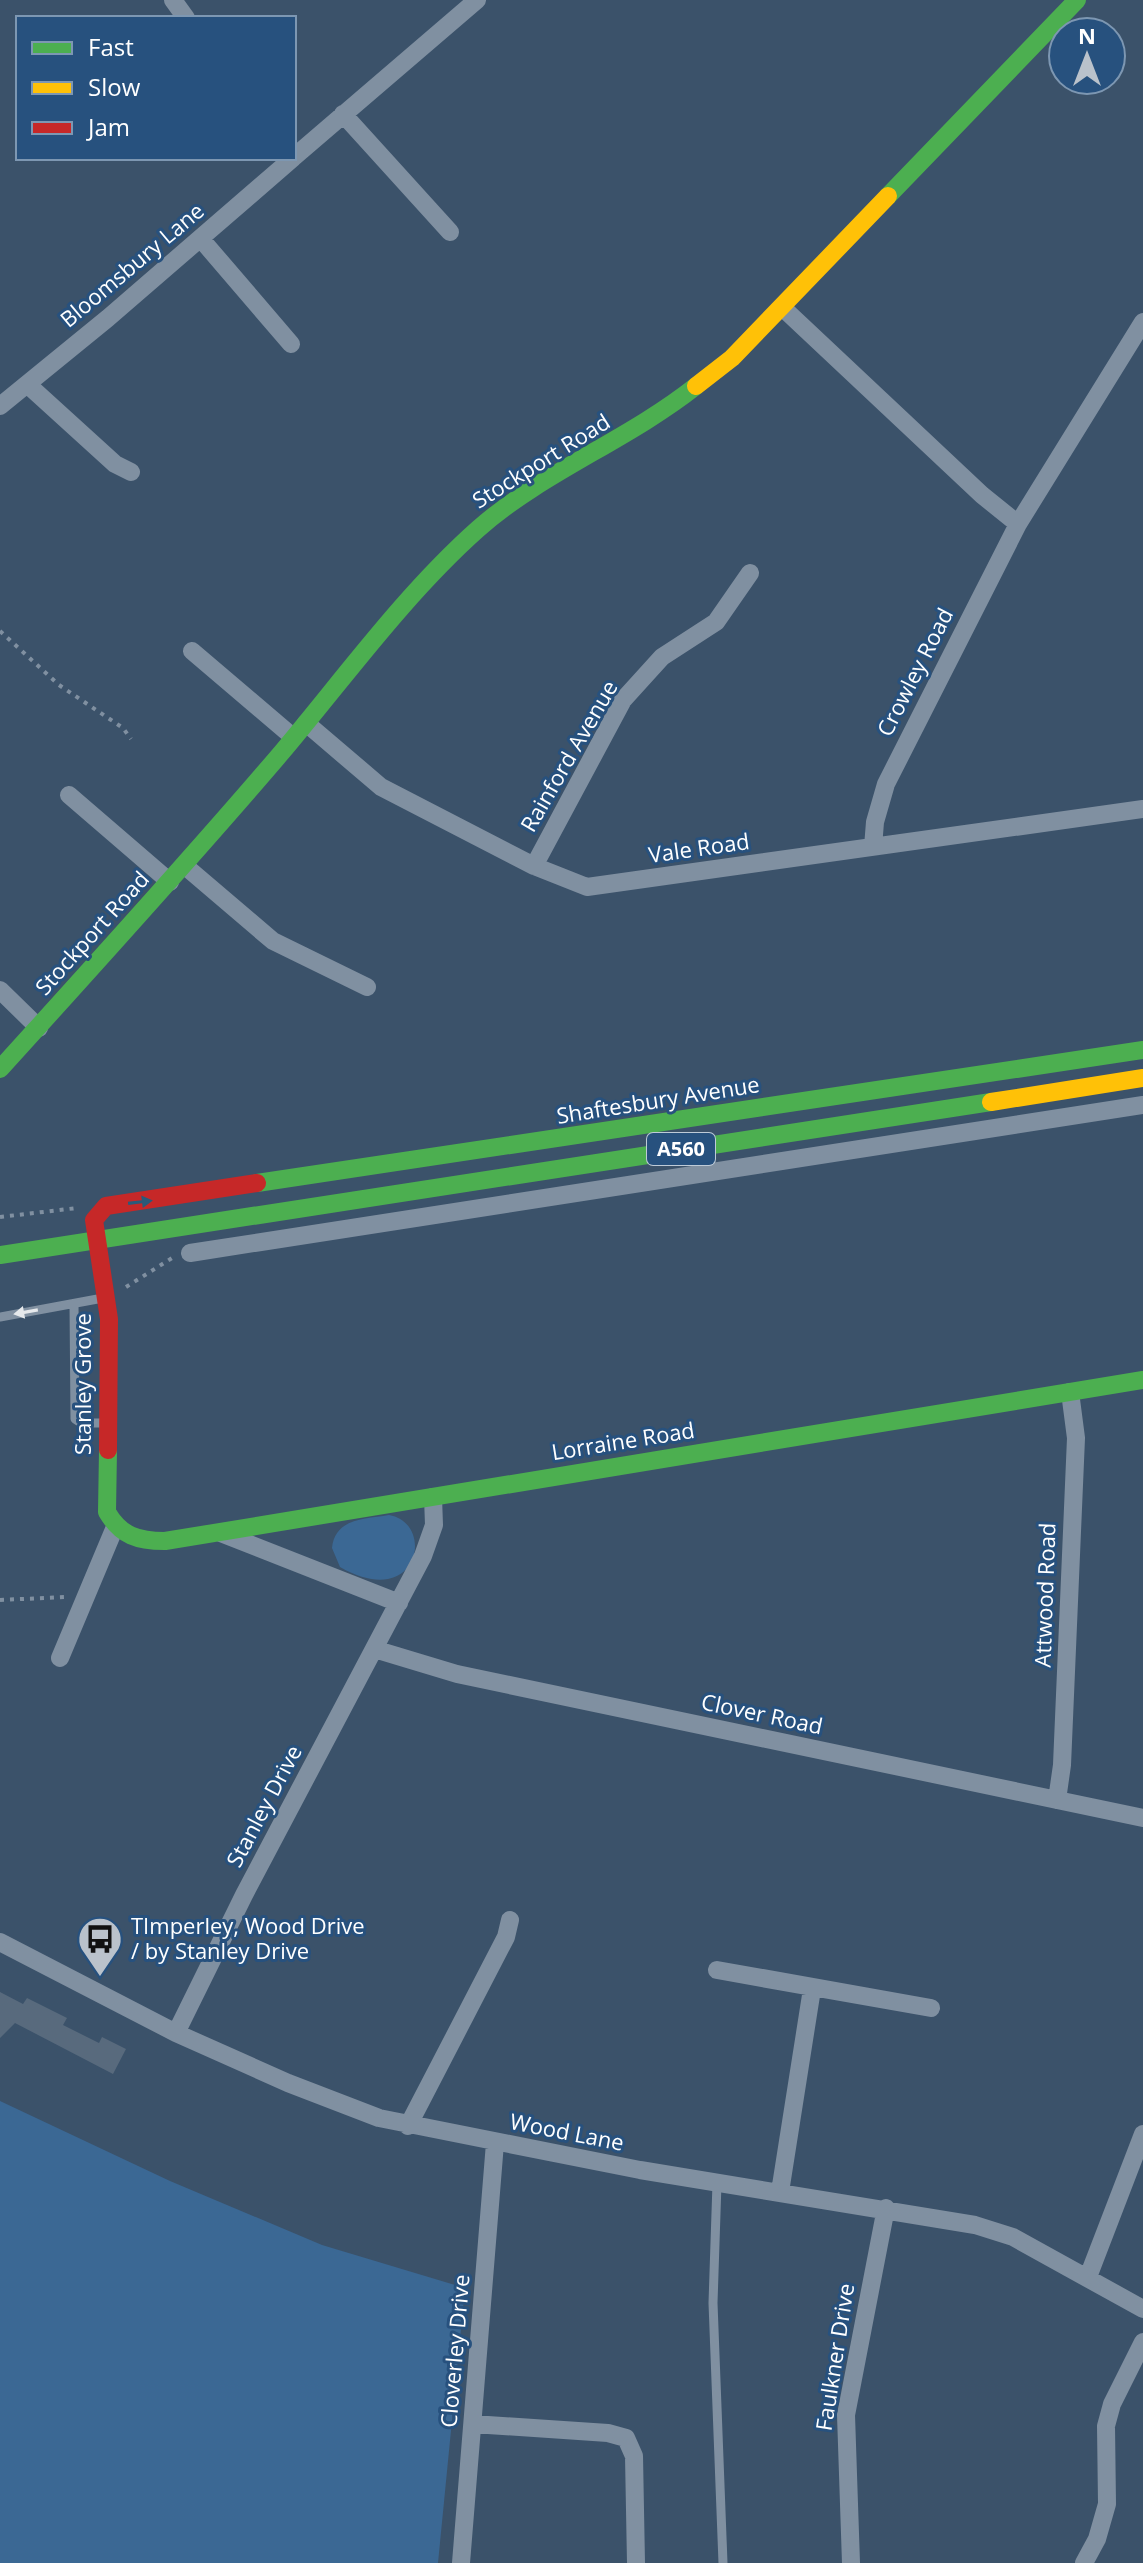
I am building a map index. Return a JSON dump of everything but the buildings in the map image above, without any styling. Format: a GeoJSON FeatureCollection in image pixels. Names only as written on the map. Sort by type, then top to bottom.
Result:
{"type":"FeatureCollection","features":[{"type":"Feature","properties":{"kind":"main road","name":"Stockport Road"},"geometry":{"type":"LineString","coordinates":[[0,1069],[185,866],[427,581],[490,518],[654,419],[723,366],[783,308],[1077,0]]}},
{"type":"Feature","properties":{"kind":"main road","name":"Shaftesbury Avenue"},"geometry":{"type":"LineString","coordinates":[[101,1209],[1143,1050]]}},
{"type":"Feature","properties":{"kind":"main road","name":"A560"},"geometry":{"type":"LineString","coordinates":[[0,1255],[1143,1078]]}},
{"type":"Feature","properties":{"kind":"main road"},"geometry":{"type":"LineString","coordinates":[[95,1239],[94,1220],[101,1209]]}},
{"type":"Feature","properties":{"kind":"main road","name":"Stanley Grove"},"geometry":{"type":"LineString","coordinates":[[95,1239],[107,1297],[106,1504],[115,1527]]}},
{"type":"Feature","properties":{"kind":"main road","name":"Lorraine Road"},"geometry":{"type":"LineString","coordinates":[[115,1527],[131,1539],[151,1542],[1143,1380]]}},
{"type":"Feature","properties":{"kind":"street","name":"Bloomsbury Lane"},"geometry":{"type":"LineString","coordinates":[[296,155],[477,0]]}},
{"type":"Feature","properties":{"kind":"street"},"geometry":{"type":"LineString","coordinates":[[343,114],[450,232]]}},
{"type":"Feature","properties":{"kind":"street","name":"Bloomsbury Lane"},"geometry":{"type":"LineString","coordinates":[[0,406],[201,239],[290,160]]}},
{"type":"Feature","properties":{"kind":"street"},"geometry":{"type":"LineString","coordinates":[[201,239],[291,344]]}},
{"type":"Feature","properties":{"kind":"street"},"geometry":{"type":"LineString","coordinates":[[783,308],[982,495],[1018,524]]}},
{"type":"Feature","properties":{"kind":"street","name":"Crowley Road"},"geometry":{"type":"LineString","coordinates":[[873,847],[875,822],[886,784],[1018,524],[1143,322]]}},
{"type":"Feature","properties":{"kind":"street"},"geometry":{"type":"LineString","coordinates":[[27,384],[115,464],[131,472]]}},
{"type":"Feature","properties":{"kind":"street","name":"Rainford Avenue"},"geometry":{"type":"LineString","coordinates":[[534,866],[623,700],[662,657],[716,622],[750,573]]}},
{"type":"Feature","properties":{"kind":"street","name":"Vale Road"},"geometry":{"type":"LineString","coordinates":[[192,651],[381,787],[534,866],[587,887],[1143,809]]}},
{"type":"Feature","properties":{"kind":"street"},"geometry":{"type":"LineString","coordinates":[[69,795],[170,882]]}},
{"type":"Feature","properties":{"kind":"street"},"geometry":{"type":"LineString","coordinates":[[185,866],[273,941],[367,987]]}},
{"type":"Feature","properties":{"kind":"street"},"geometry":{"type":"LineString","coordinates":[[0,990],[39,1028]]}},
{"type":"Feature","properties":{"kind":"street"},"geometry":{"type":"LineString","coordinates":[[180,1197],[192,1224],[198,1252],[1143,1105]]}},
{"type":"Feature","properties":{"kind":"street"},"geometry":{"type":"LineString","coordinates":[[250,1215],[254,1242]]}},
{"type":"Feature","properties":{"kind":"street","name":"Attwood Road"},"geometry":{"type":"LineString","coordinates":[[1057,1800],[1062,1765],[1076,1438],[1070,1392]]}},
{"type":"Feature","properties":{"kind":"street","name":"Stanley Drive"},"geometry":{"type":"LineString","coordinates":[[176,2033],[430,1539],[435,1514],[433,1497]]}},
{"type":"Feature","properties":{"kind":"street"},"geometry":{"type":"LineString","coordinates":[[60,1658],[115,1527]]}},
{"type":"Feature","properties":{"kind":"street"},"geometry":{"type":"LineString","coordinates":[[218,1532],[399,1603]]}},
{"type":"Feature","properties":{"kind":"street","name":"Clover Road"},"geometry":{"type":"LineString","coordinates":[[374,1649],[457,1674],[1143,1818]]}},
{"type":"Feature","properties":{"kind":"street"},"geometry":{"type":"LineString","coordinates":[[408,2126],[506,1937],[510,1920]]}},
{"type":"Feature","properties":{"kind":"street","name":"Wood Lane"},"geometry":{"type":"LineString","coordinates":[[0,1942],[176,2033],[288,2083],[408,2126],[717,2183],[886,2208],[995,2231],[1088,2277],[1143,2309]]}},
{"type":"Feature","properties":{"kind":"street"},"geometry":{"type":"LineString","coordinates":[[717,1970],[931,2008]]}},
{"type":"Feature","properties":{"kind":"street"},"geometry":{"type":"LineString","coordinates":[[780,2192],[812,1989]]}},
{"type":"Feature","properties":{"kind":"street"},"geometry":{"type":"LineString","coordinates":[[1088,2277],[1143,2134]]}},
{"type":"Feature","properties":{"kind":"street","name":"Cloverley Drive"},"geometry":{"type":"LineString","coordinates":[[461,2563],[495,2143]]}},
{"type":"Feature","properties":{"kind":"street","name":"Faulkner Drive"},"geometry":{"type":"LineString","coordinates":[[851,2563],[846,2415],[886,2208]]}},
{"type":"Feature","properties":{"kind":"street"},"geometry":{"type":"LineString","coordinates":[[1084,2563],[1097,2539],[1107,2504],[1104,2445],[1109,2415],[1143,2342]]}},
{"type":"Feature","properties":{"kind":"street"},"geometry":{"type":"LineString","coordinates":[[473,2424],[608,2433],[626,2438],[634,2456],[636,2563]]}},
{"type":"Feature","properties":{"kind":"lane"},"geometry":{"type":"LineString","coordinates":[[0,1317],[107,1297]]}},
{"type":"Feature","properties":{"kind":"lane"},"geometry":{"type":"LineString","coordinates":[[74,1304],[75,1419],[81,1423],[107,1423]]}},
{"type":"Feature","properties":{"kind":"lane"},"geometry":{"type":"LineString","coordinates":[[717,2183],[713,2303],[723,2563]]}},
{"type":"Feature","properties":{"kind":"path"},"geometry":{"type":"LineString","coordinates":[[0,631],[59,685],[123,728],[131,739]]}},
{"type":"Feature","properties":{"kind":"path"},"geometry":{"type":"LineString","coordinates":[[0,1217],[101,1209]]}},
{"type":"Feature","properties":{"kind":"path"},"geometry":{"type":"LineString","coordinates":[[107,1297],[164,1260],[198,1252]]}},
{"type":"Feature","properties":{"kind":"path"},"geometry":{"type":"LineString","coordinates":[[0,1600],[87,1599]]}},
{"type":"Feature","properties":{"kind":"shaded area"},"geometry":{"type":"Polygon","coordinates":[[[389,1515],[404,1521],[412,1533],[415,1547],[412,1561],[403,1572],[388,1579],[367,1578],[340,1567],[332,1548],[339,1531],[361,1519],[389,1515]]]}},
{"type":"Feature","properties":{"kind":"shaded area"},"geometry":{"type":"Polygon","coordinates":[[[0,2101],[170,2181],[322,2245],[465,2288],[438,2563],[0,2563],[0,2101]]]}},
{"type":"Feature","properties":{"kind":"traffic: fast"},"geometry":{"type":"LineString","coordinates":[[888,196],[1077,0]]}},
{"type":"Feature","properties":{"kind":"traffic: fast"},"geometry":{"type":"LineString","coordinates":[[0,1069],[142,912],[282,752],[401,608],[451,554],[478,529],[529,491],[642,423],[696,386]]}},
{"type":"Feature","properties":{"kind":"traffic: fast"},"geometry":{"type":"LineString","coordinates":[[257,1183],[1143,1050]]}},
{"type":"Feature","properties":{"kind":"traffic: fast"},"geometry":{"type":"LineString","coordinates":[[0,1255],[991,1102]]}},
{"type":"Feature","properties":{"kind":"traffic: fast"},"geometry":{"type":"LineString","coordinates":[[108,1450],[107,1512],[112,1520],[131,1536],[165,1541],[1143,1380]]}},
{"type":"Feature","properties":{"kind":"traffic: slow"},"geometry":{"type":"LineString","coordinates":[[696,386],[732,358],[888,196]]}},
{"type":"Feature","properties":{"kind":"traffic: slow"},"geometry":{"type":"LineString","coordinates":[[991,1102],[1143,1078]]}},
{"type":"Feature","properties":{"kind":"traffic: jam"},"geometry":{"type":"LineString","coordinates":[[108,1450],[109,1319],[94,1220],[106,1206],[257,1183]]}},
{"type":"Feature","properties":{"kind":"place","name":"TImperley, Wood Drive / by Stanley Drive"},"geometry":{"type":"Point","coordinates":[100,1978]}}]}
